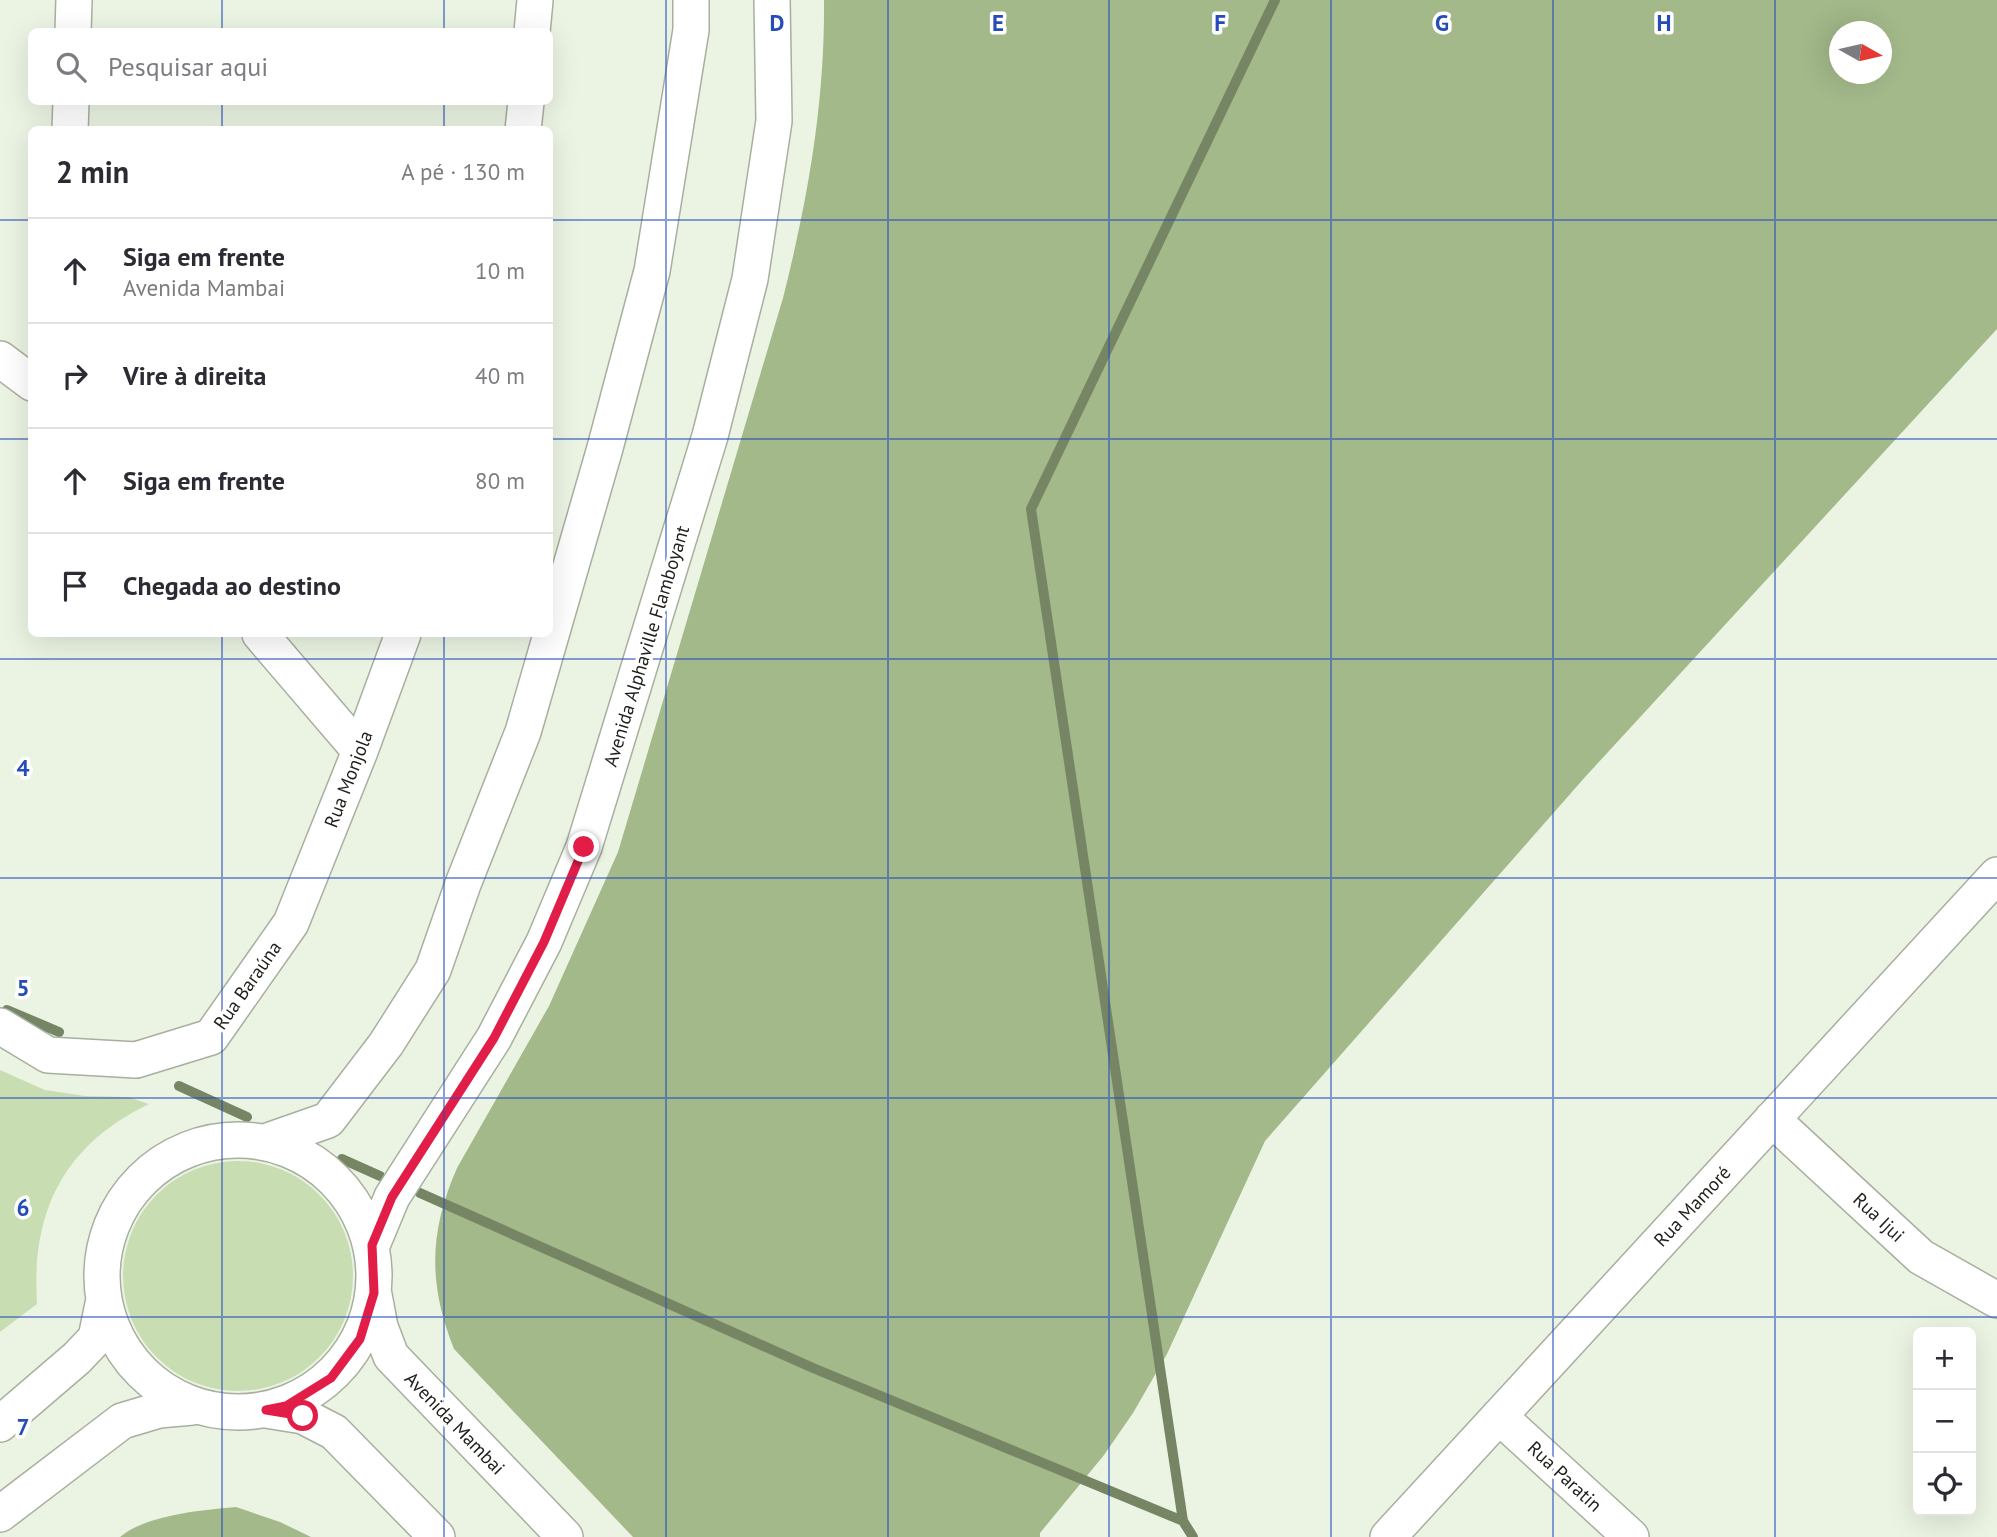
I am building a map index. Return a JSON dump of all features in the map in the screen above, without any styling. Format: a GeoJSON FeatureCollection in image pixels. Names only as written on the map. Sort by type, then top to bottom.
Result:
{"type":"FeatureCollection","features":[{"type":"Feature","properties":{"kind":"street"},"geometry":{"type":"LineString","coordinates":[[73,28],[74,0]]}},
{"type":"Feature","properties":{"kind":"street"},"geometry":{"type":"LineString","coordinates":[[532,28],[535,0]]}},
{"type":"Feature","properties":{"kind":"street"},"geometry":{"type":"LineString","coordinates":[[553,628],[652,271],[691,30],[691,0]]}},
{"type":"Feature","properties":{"kind":"street","name":"Avenida Alphaville Flamboyant"},"geometry":{"type":"LineString","coordinates":[[372,1245],[392,1197],[494,1038],[544,942],[584,847],[710,436],[750,279],[774,121],[772,0]]}},
{"type":"Feature","properties":{"kind":"street"},"geometry":{"type":"LineString","coordinates":[[71,105],[71,126]]}},
{"type":"Feature","properties":{"kind":"street"},"geometry":{"type":"LineString","coordinates":[[523,126],[526,105]]}},
{"type":"Feature","properties":{"kind":"street"},"geometry":{"type":"LineString","coordinates":[[0,359],[28,380]]}},
{"type":"Feature","properties":{"kind":"street"},"geometry":{"type":"LineString","coordinates":[[263,637],[360,751]]}},
{"type":"Feature","properties":{"kind":"street","name":"Rua Monjola"},"geometry":{"type":"LineString","coordinates":[[291,923],[360,751],[402,637]]}},
{"type":"Feature","properties":{"kind":"street"},"geometry":{"type":"LineString","coordinates":[[268,1141],[328,1120],[386,1044],[433,970],[463,884],[523,732],[550,637]]}},
{"type":"Feature","properties":{"kind":"street","name":"Rua Mamoré"},"geometry":{"type":"LineString","coordinates":[[1388,1537],[1997,875]]}},
{"type":"Feature","properties":{"kind":"street","name":"Rua Baraúna"},"geometry":{"type":"LineString","coordinates":[[0,1026],[48,1055],[136,1060],[211,1037],[291,923]]}},
{"type":"Feature","properties":{"kind":"street","name":"Rua Ijui"},"geometry":{"type":"LineString","coordinates":[[1772,1119],[1921,1257],[1997,1300]]}},
{"type":"Feature","properties":{"kind":"street"},"geometry":{"type":"LineString","coordinates":[[0,1424],[77,1358],[96,1338],[103,1304],[102,1256],[117,1210],[144,1176],[175,1154],[221,1139],[268,1141],[312,1160],[353,1201],[372,1245],[374,1293],[360,1339],[331,1378],[286,1406],[239,1415],[192,1407],[159,1410],[122,1421],[0,1514]]}},
{"type":"Feature","properties":{"kind":"street","name":"Avenida Mambai"},"geometry":{"type":"LineString","coordinates":[[374,1293],[380,1327],[391,1356],[565,1537]]}},
{"type":"Feature","properties":{"kind":"street"},"geometry":{"type":"LineString","coordinates":[[103,1304],[119,1347],[150,1383],[192,1407]]}},
{"type":"Feature","properties":{"kind":"street"},"geometry":{"type":"LineString","coordinates":[[266,1410],[303,1416],[334,1432],[437,1537]]}},
{"type":"Feature","properties":{"kind":"street","name":"Rua Paratin"},"geometry":{"type":"LineString","coordinates":[[1499,1416],[1631,1537]]}},
{"type":"Feature","properties":{"kind":"green space"},"geometry":{"type":"Polygon","coordinates":[[[824,0],[1997,0],[1997,329],[1586,776],[1265,1141],[1167,1354],[1133,1413],[1104,1455],[1040,1533],[1040,1537],[633,1537],[454,1349],[436,1280],[435,1258],[441,1214],[457,1168],[549,1006],[618,852],[783,298],[807,187],[822,76],[824,0]]]}},
{"type":"Feature","properties":{"kind":"green space"},"geometry":{"type":"Polygon","coordinates":[[[0,1070],[45,1090],[85,1096],[128,1097],[149,1104],[95,1139],[59,1184],[47,1211],[40,1239],[37,1304],[0,1332],[0,1070]]]}},
{"type":"Feature","properties":{"kind":"green space"},"geometry":{"type":"Polygon","coordinates":[[[238,1161],[282,1170],[311,1187],[327,1203],[348,1243],[353,1276],[344,1320],[327,1349],[311,1365],[271,1386],[238,1391],[194,1382],[165,1365],[149,1349],[128,1309],[123,1276],[132,1232],[149,1203],[165,1187],[205,1166],[238,1161]]]}},
{"type":"Feature","properties":{"kind":"green space"},"geometry":{"type":"Polygon","coordinates":[[[236,1507],[280,1522],[311,1537],[120,1537],[144,1523],[159,1519],[236,1507]]]}},
{"type":"Feature","properties":{"kind":"waterway"},"geometry":{"type":"LineString","coordinates":[[1193,1537],[1183,1521],[1031,509],[1275,0]]}},
{"type":"Feature","properties":{"kind":"waterway"},"geometry":{"type":"LineString","coordinates":[[7,1010],[59,1032]]}},
{"type":"Feature","properties":{"kind":"waterway"},"geometry":{"type":"LineString","coordinates":[[179,1086],[247,1117]]}},
{"type":"Feature","properties":{"kind":"waterway"},"geometry":{"type":"LineString","coordinates":[[342,1159],[380,1176]]}},
{"type":"Feature","properties":{"kind":"waterway"},"geometry":{"type":"LineString","coordinates":[[420,1193],[813,1368],[1183,1521]]}},
{"type":"Feature","properties":{"kind":"route"},"geometry":{"type":"LineString","coordinates":[[303,1416],[266,1410],[286,1406],[331,1378],[360,1339],[374,1293],[372,1245],[392,1197],[494,1038],[544,942],[584,847]]}}]}
